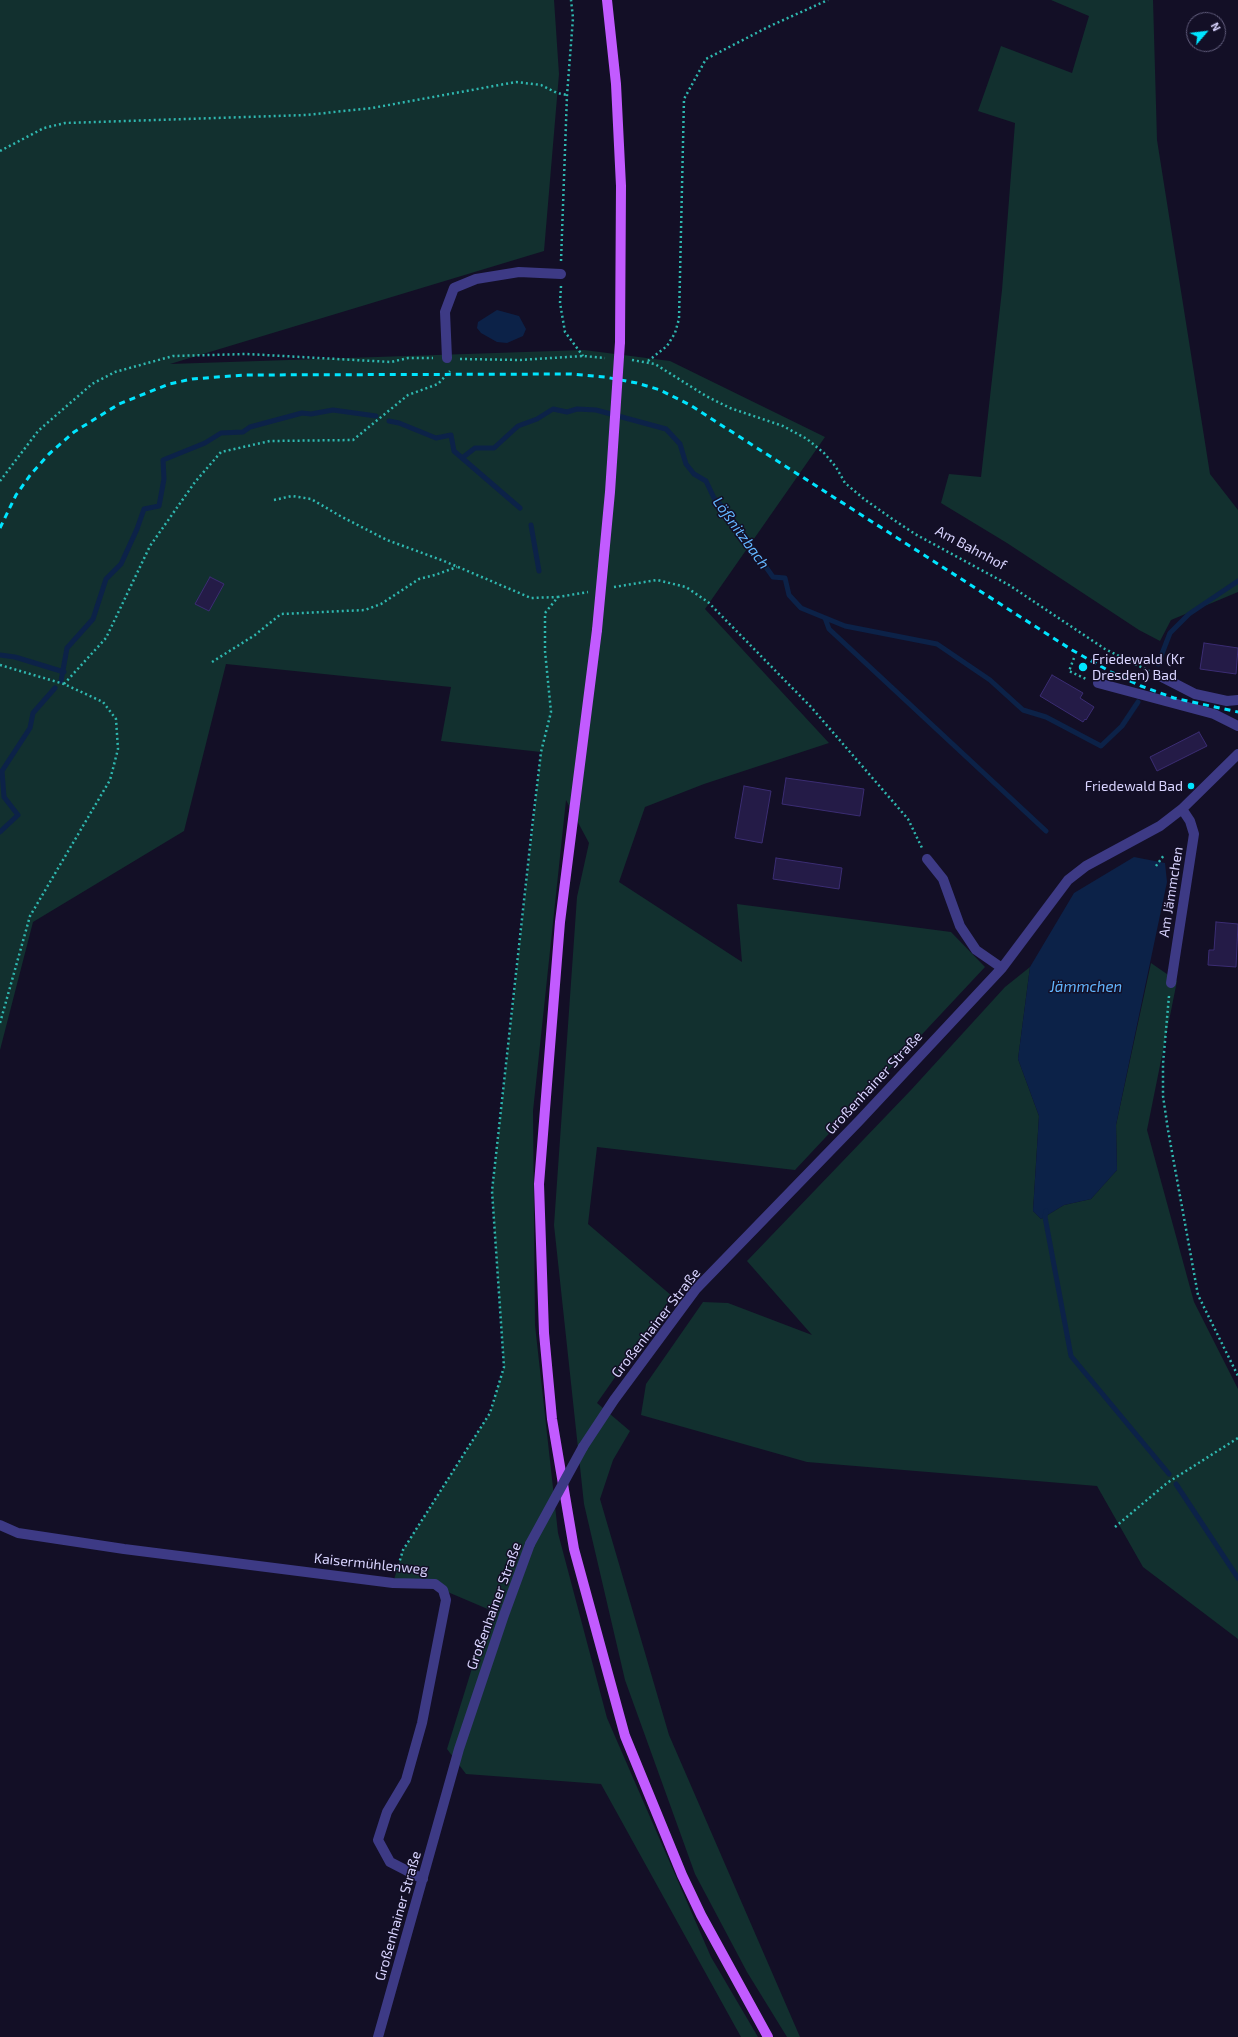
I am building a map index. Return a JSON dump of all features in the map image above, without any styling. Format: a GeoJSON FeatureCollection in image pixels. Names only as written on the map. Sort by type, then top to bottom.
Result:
{"type":"FeatureCollection","features":[{"type":"Feature","properties":{"kind":"main road"},"geometry":{"type":"LineString","coordinates":[[607,0],[616,84],[621,186],[620,342],[610,492],[597,630],[560,922],[539,1184],[544,1332],[552,1419],[574,1549],[625,1736],[679,1868],[698,1908],[768,2037]]}},
{"type":"Feature","properties":{"kind":"street"},"geometry":{"type":"LineString","coordinates":[[447,358],[445,312],[454,288],[476,279],[519,272],[561,274]]}},
{"type":"Feature","properties":{"kind":"street"},"geometry":{"type":"LineString","coordinates":[[1160,676],[1195,694],[1228,701],[1238,700]]}},
{"type":"Feature","properties":{"kind":"street"},"geometry":{"type":"LineString","coordinates":[[1098,683],[1214,714],[1238,726]]}},
{"type":"Feature","properties":{"kind":"street","name":"Großenhainer Straße"},"geometry":{"type":"LineString","coordinates":[[378,2037],[459,1749],[504,1615],[530,1544],[583,1447],[614,1400],[696,1289],[858,1121],[1002,968],[1068,880],[1086,866],[1160,826],[1182,809],[1238,754]]}},
{"type":"Feature","properties":{"kind":"street","name":"Am Jämmchen"},"geometry":{"type":"LineString","coordinates":[[1171,983],[1194,834],[1190,821],[1182,809]]}},
{"type":"Feature","properties":{"kind":"street"},"geometry":{"type":"LineString","coordinates":[[927,859],[943,878],[960,926],[976,950],[1002,968]]}},
{"type":"Feature","properties":{"kind":"street","name":"Kaisermühlenweg"},"geometry":{"type":"LineString","coordinates":[[0,1525],[18,1533],[124,1549],[393,1583],[435,1584],[443,1590],[446,1600],[422,1723],[406,1780],[387,1812],[378,1840],[390,1862],[423,1879]]}},
{"type":"Feature","properties":{"kind":"path"},"geometry":{"type":"LineString","coordinates":[[0,481],[38,431],[92,384],[115,372],[173,356],[247,354],[391,362],[408,358],[520,360],[583,356],[565,332],[560,303],[568,95],[573,18],[571,0]]}},
{"type":"Feature","properties":{"kind":"path","name":"Am Bahnhof"},"geometry":{"type":"LineString","coordinates":[[828,0],[770,26],[706,59],[684,99],[679,319],[667,346],[648,361],[659,366],[706,396],[730,408],[783,426],[807,439],[824,453],[836,467],[845,483],[864,499],[891,518],[915,534],[1009,585],[1105,649],[1160,676]]}},
{"type":"Feature","properties":{"kind":"path"},"geometry":{"type":"LineString","coordinates":[[0,151],[44,128],[65,123],[306,115],[372,108],[516,82],[541,85],[557,93],[568,95]]}},
{"type":"Feature","properties":{"kind":"path"},"geometry":{"type":"LineString","coordinates":[[64,684],[106,638],[150,546],[195,482],[221,452],[270,440],[353,440],[408,396],[438,384],[451,369]]}},
{"type":"Feature","properties":{"kind":"path"},"geometry":{"type":"LineString","coordinates":[[274,500],[292,496],[311,499],[387,540],[531,598],[558,597],[589,592]]}},
{"type":"Feature","properties":{"kind":"path"},"geometry":{"type":"LineString","coordinates":[[212,662],[255,635],[281,614],[365,610],[381,604],[419,579],[457,567]]}},
{"type":"Feature","properties":{"kind":"path"},"geometry":{"type":"LineString","coordinates":[[612,588],[657,580],[686,586],[708,602],[811,707],[908,818],[927,859]]}},
{"type":"Feature","properties":{"kind":"path"},"geometry":{"type":"LineString","coordinates":[[393,1583],[403,1550],[490,1413],[504,1367],[492,1191],[541,752],[551,712],[545,651],[545,613],[558,597]]}},
{"type":"Feature","properties":{"kind":"path"},"geometry":{"type":"LineString","coordinates":[[1074,658],[1069,671],[1098,683]]}},
{"type":"Feature","properties":{"kind":"path"},"geometry":{"type":"LineString","coordinates":[[0,665],[64,684],[103,702],[116,719],[118,749],[110,780],[30,916],[0,1023]]}},
{"type":"Feature","properties":{"kind":"path"},"geometry":{"type":"LineString","coordinates":[[1156,866],[1164,855]]}},
{"type":"Feature","properties":{"kind":"path"},"geometry":{"type":"LineString","coordinates":[[1171,983],[1166,1019],[1163,1064],[1163,1096],[1168,1130],[1198,1295],[1238,1376]]}},
{"type":"Feature","properties":{"kind":"path"},"geometry":{"type":"LineString","coordinates":[[1115,1527],[1167,1483],[1238,1438]]}},
{"type":"Feature","properties":{"kind":"green space"},"geometry":{"type":"Polygon","coordinates":[[[0,0],[554,0],[559,74],[544,251],[170,364],[584,350],[670,361],[825,437],[705,609],[829,743],[704,784],[645,807],[619,882],[742,962],[737,904],[951,932],[985,967],[795,1170],[597,1147],[588,1224],[672,1296],[597,1403],[630,1431],[613,1460],[600,1499],[669,1735],[800,2037],[787,2037],[747,1972],[695,1874],[625,1680],[584,1504],[554,1225],[577,897],[589,843],[566,800],[533,1111],[535,1325],[558,1533],[607,1718],[711,1957],[758,2037],[741,2037],[601,1784],[466,1774],[447,1749],[490,1610],[443,1590],[393,1583],[403,1550],[490,1413],[504,1367],[492,1191],[541,752],[441,741],[451,687],[226,664],[184,831],[33,922],[0,1050],[0,0]]]}},
{"type":"Feature","properties":{"kind":"green space"},"geometry":{"type":"Polygon","coordinates":[[[1051,0],[1153,0],[1157,140],[1210,474],[1238,510],[1238,592],[1171,620],[1160,641],[1139,630],[1007,543],[941,503],[949,474],[981,477],[1002,290],[1015,123],[978,111],[1001,46],[1072,73],[1089,16],[1051,0]]]}},
{"type":"Feature","properties":{"kind":"green space"},"geometry":{"type":"Polygon","coordinates":[[[1151,963],[1177,981],[1147,1130],[1194,1302],[1238,1389],[1238,1639],[1143,1567],[1097,1486],[807,1462],[641,1415],[646,1384],[703,1302],[728,1303],[812,1335],[747,1261],[911,1090],[1005,987],[1030,967],[1018,1059],[1039,1116],[1033,1211],[1041,1219],[1064,1205],[1091,1199],[1117,1170],[1116,1125],[1151,963]]]}},
{"type":"Feature","properties":{"kind":"water"},"geometry":{"type":"Polygon","coordinates":[[[497,310],[519,316],[526,329],[523,336],[507,343],[497,342],[481,333],[477,328],[478,322],[497,310]]]}},
{"type":"Feature","properties":{"kind":"water","name":"Jämmchen"},"geometry":{"type":"Polygon","coordinates":[[[1134,857],[1165,863],[1167,882],[1116,1125],[1117,1170],[1091,1199],[1064,1205],[1041,1219],[1033,1211],[1039,1116],[1018,1059],[1030,967],[1074,893],[1134,857]]]}},
{"type":"Feature","properties":{"kind":"building"},"geometry":{"type":"Polygon","coordinates":[[[210,577],[224,584],[209,611],[195,604],[210,577]]]}},
{"type":"Feature","properties":{"kind":"building"},"geometry":{"type":"Polygon","coordinates":[[[1204,643],[1238,648],[1236,674],[1200,669],[1204,643]]]}},
{"type":"Feature","properties":{"kind":"building"},"geometry":{"type":"Polygon","coordinates":[[[1052,675],[1083,693],[1080,698],[1094,707],[1086,720],[1085,719],[1083,722],[1040,696],[1052,675]]]}},
{"type":"Feature","properties":{"kind":"building"},"geometry":{"type":"Polygon","coordinates":[[[1199,732],[1207,746],[1157,771],[1150,757],[1199,732]]]}},
{"type":"Feature","properties":{"kind":"building"},"geometry":{"type":"Polygon","coordinates":[[[786,778],[864,789],[860,816],[782,804],[786,778]]]}},
{"type":"Feature","properties":{"kind":"building"},"geometry":{"type":"Polygon","coordinates":[[[744,786],[771,791],[762,843],[735,838],[744,786]]]}},
{"type":"Feature","properties":{"kind":"building"},"geometry":{"type":"Polygon","coordinates":[[[776,858],[842,868],[839,889],[773,879],[776,858]]]}},
{"type":"Feature","properties":{"kind":"building"},"geometry":{"type":"Polygon","coordinates":[[[1216,922],[1238,924],[1236,967],[1208,965],[1209,950],[1214,950],[1216,922]]]}},
{"type":"Feature","properties":{"kind":"waterway","name":"Lößnitzbach"},"geometry":{"type":"LineString","coordinates":[[389,421],[399,423],[436,438],[451,435],[454,451],[462,458],[475,448],[494,448],[518,426],[537,419],[553,409],[567,412],[577,409],[596,410],[666,429],[680,444],[686,464],[694,474],[706,481],[714,498],[724,508],[773,577],[785,578],[789,595],[801,608],[845,626],[937,644],[990,680],[1023,710],[1046,717],[1101,746],[1122,726],[1138,702]]}},
{"type":"Feature","properties":{"kind":"waterway","name":"Lößnitzbach"},"geometry":{"type":"LineString","coordinates":[[61,681],[67,648],[93,619],[106,579],[121,564],[137,529],[144,509],[159,506],[164,479],[163,460],[205,443],[221,433],[243,432],[250,427],[302,413],[311,414],[333,410],[376,416]]}},
{"type":"Feature","properties":{"kind":"waterway"},"geometry":{"type":"LineString","coordinates":[[462,458],[520,508]]}},
{"type":"Feature","properties":{"kind":"waterway"},"geometry":{"type":"LineString","coordinates":[[531,525],[539,571]]}},
{"type":"Feature","properties":{"kind":"waterway","name":"Lößnitzbach"},"geometry":{"type":"LineString","coordinates":[[1158,664],[1170,633],[1189,614],[1238,581]]}},
{"type":"Feature","properties":{"kind":"waterway"},"geometry":{"type":"LineString","coordinates":[[825,618],[829,629],[1046,831]]}},
{"type":"Feature","properties":{"kind":"waterway"},"geometry":{"type":"LineString","coordinates":[[0,655],[15,657],[64,672]]}},
{"type":"Feature","properties":{"kind":"waterway","name":"Lößnitzbach"},"geometry":{"type":"LineString","coordinates":[[0,832],[18,815],[4,797],[2,771],[30,728],[33,713],[55,688]]}},
{"type":"Feature","properties":{"kind":"waterway"},"geometry":{"type":"LineString","coordinates":[[1046,1211],[1045,1217],[1071,1356],[1169,1474]]}},
{"type":"Feature","properties":{"kind":"waterway"},"geometry":{"type":"LineString","coordinates":[[1176,1484],[1238,1578]]}},
{"type":"Feature","properties":{"kind":"railway"},"geometry":{"type":"LineString","coordinates":[[0,528],[16,495],[31,474],[49,454],[74,432],[119,404],[169,384],[192,379],[244,375],[571,374],[605,377],[637,383],[660,390],[690,405],[1072,650],[1111,672],[1141,686],[1174,698],[1238,712]]}},
{"type":"Feature","properties":{"kind":"place","name":"Friedewald (Kr Dresden) Bad"},"geometry":{"type":"Point","coordinates":[1083,667]}},
{"type":"Feature","properties":{"kind":"place","name":"Friedewald Bad"},"geometry":{"type":"Point","coordinates":[1191,786]}}]}
